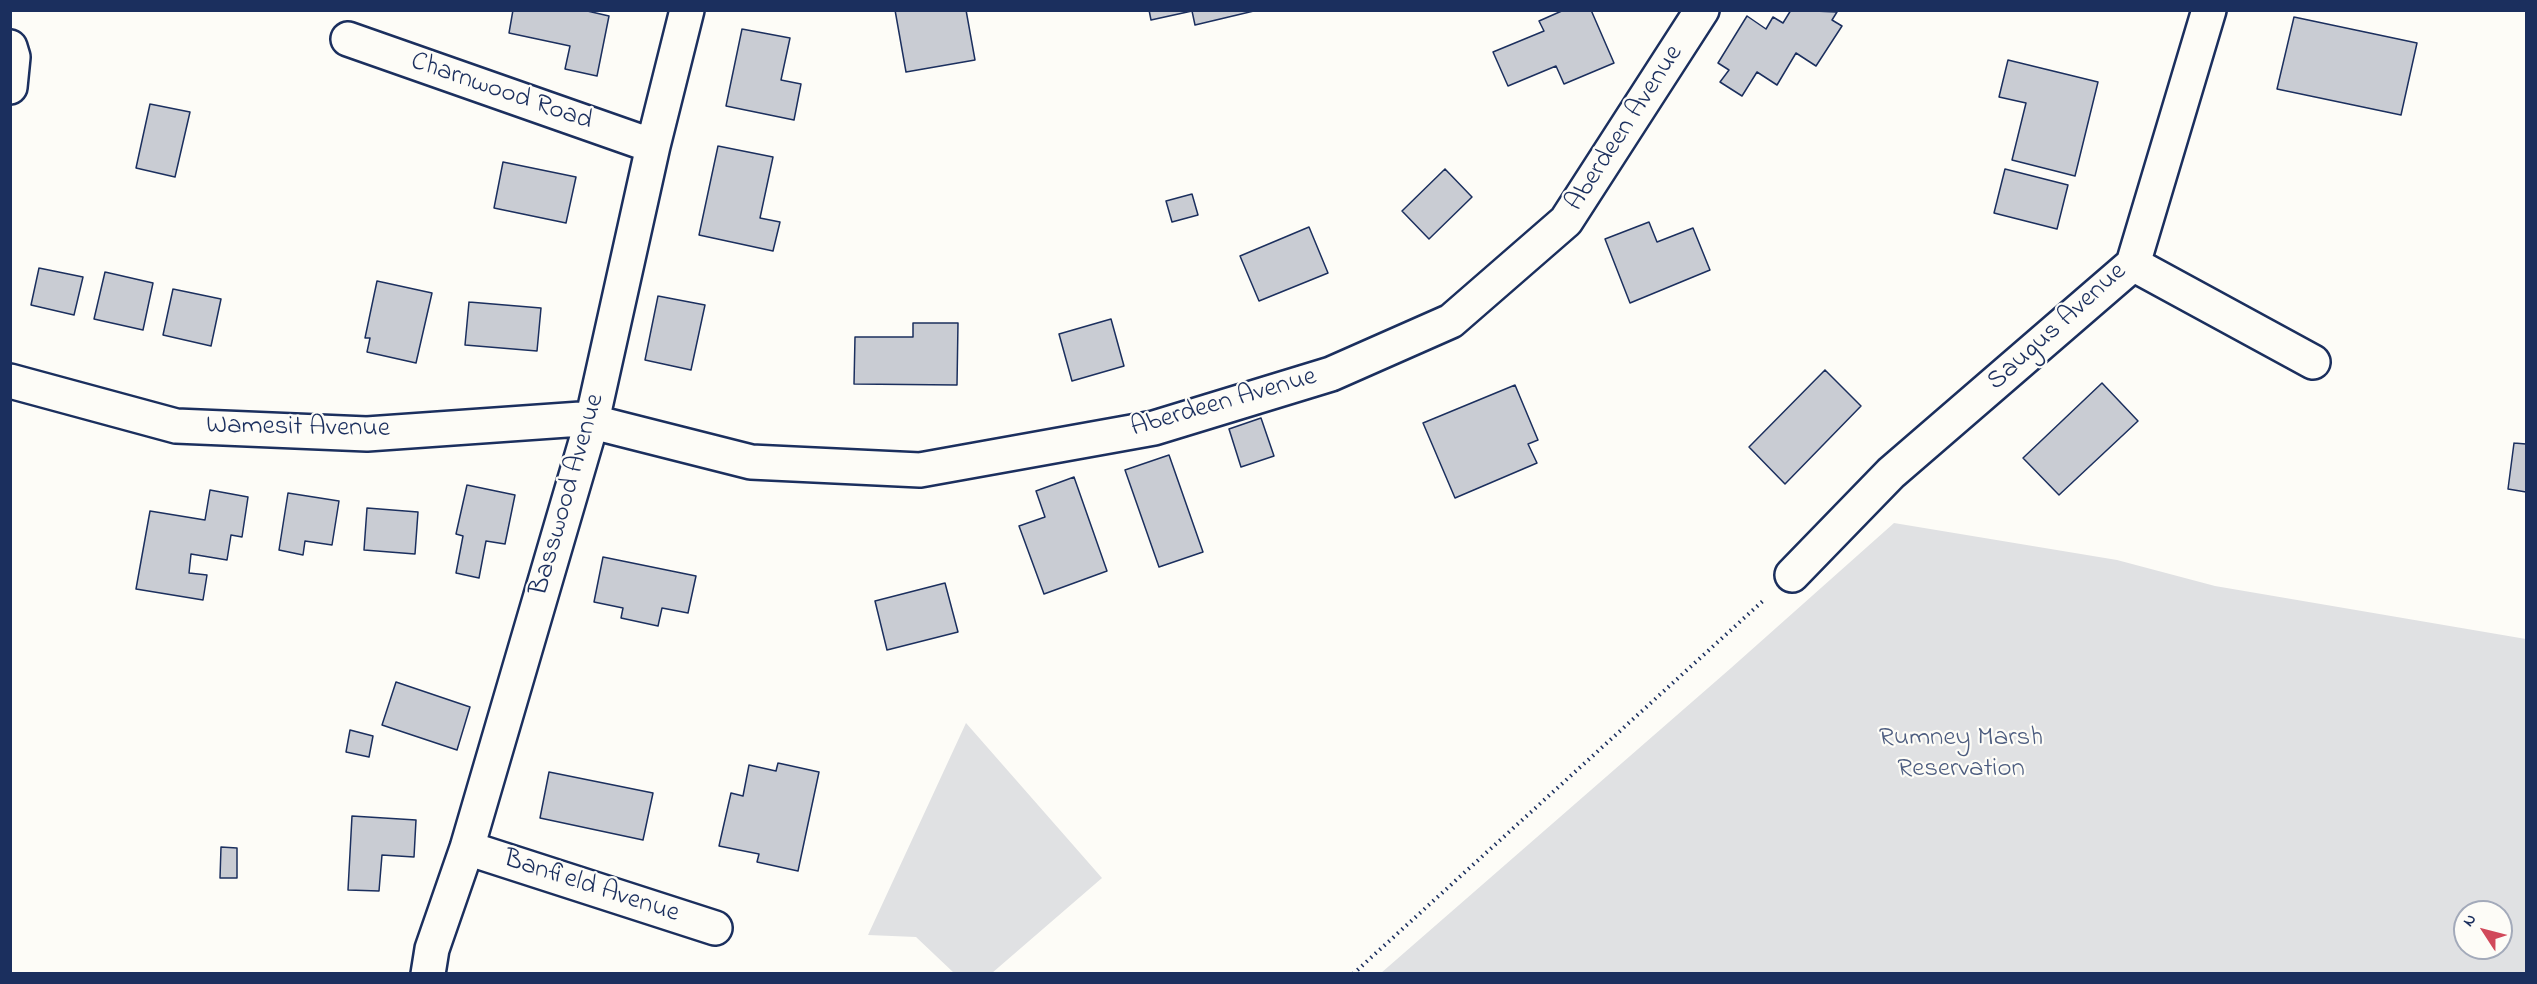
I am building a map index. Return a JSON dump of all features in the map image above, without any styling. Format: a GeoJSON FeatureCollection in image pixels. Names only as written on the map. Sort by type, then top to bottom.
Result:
{"type":"FeatureCollection","features":[{"type":"Feature","properties":{"kind":"street","name":"Basswood Avenue"},"geometry":{"type":"LineString","coordinates":[[428,974],[432,949],[467,848],[592,422],[653,146],[687,10]]}},
{"type":"Feature","properties":{"kind":"street","name":"Aberdeen Avenue"},"geometry":{"type":"LineString","coordinates":[[592,422],[751,462],[920,470],[1154,428],[1331,374],[1451,321],[1566,220],[1702,10]]}},
{"type":"Feature","properties":{"kind":"street","name":"Saugus Avenue"},"geometry":{"type":"LineString","coordinates":[[1792,575],[1891,473],[2133,264],[2209,10]]}},
{"type":"Feature","properties":{"kind":"street","name":"Charnwood Road"},"geometry":{"type":"LineString","coordinates":[[348,39],[653,146]]}},
{"type":"Feature","properties":{"kind":"street"},"geometry":{"type":"LineString","coordinates":[[10,47],[12,57],[10,87]]}},
{"type":"Feature","properties":{"kind":"street"},"geometry":{"type":"LineString","coordinates":[[2133,264],[2313,362]]}},
{"type":"Feature","properties":{"kind":"street","name":"Wamesit Avenue"},"geometry":{"type":"LineString","coordinates":[[10,381],[176,426],[367,434],[581,419],[592,422]]}},
{"type":"Feature","properties":{"kind":"street","name":"Banfield Avenue"},"geometry":{"type":"LineString","coordinates":[[467,848],[715,928]]}},
{"type":"Feature","properties":{"kind":"path"},"geometry":{"type":"LineString","coordinates":[[1353,974],[1792,575]]}},
{"type":"Feature","properties":{"kind":"green space","name":"Rumney Marsh Reservation"},"geometry":{"type":"Polygon","coordinates":[[[1894,523],[2117,560],[2215,586],[2526,639],[2526,973],[1381,973],[1894,523]]]}},
{"type":"Feature","properties":{"kind":"green space"},"geometry":{"type":"Polygon","coordinates":[[[966,723],[1102,878],[992,973],[954,973],[916,937],[868,935],[966,723]]]}},
{"type":"Feature","properties":{"kind":"building"},"geometry":{"type":"Polygon","coordinates":[[[513,10],[583,10],[609,16],[597,76],[565,69],[570,46],[509,33],[513,10]]]}},
{"type":"Feature","properties":{"kind":"building"},"geometry":{"type":"Polygon","coordinates":[[[895,10],[966,10],[975,60],[906,72],[895,10]]]}},
{"type":"Feature","properties":{"kind":"building"},"geometry":{"type":"Polygon","coordinates":[[[1149,10],[1258,10],[1195,25],[1192,11],[1151,20],[1149,10]]]}},
{"type":"Feature","properties":{"kind":"building"},"geometry":{"type":"Polygon","coordinates":[[[1564,10],[1591,10],[1614,63],[1564,84],[1556,66],[1508,86],[1493,52],[1544,31],[1539,21],[1564,10]]]}},
{"type":"Feature","properties":{"kind":"building"},"geometry":{"type":"Polygon","coordinates":[[[1791,10],[1837,12],[1832,20],[1842,26],[1816,66],[1796,53],[1777,85],[1757,72],[1742,96],[1720,82],[1729,70],[1718,63],[1747,16],[1766,29],[1773,17],[1783,23],[1791,10]]]}},
{"type":"Feature","properties":{"kind":"building"},"geometry":{"type":"Polygon","coordinates":[[[2294,17],[2417,43],[2401,115],[2277,89],[2294,17]]]}},
{"type":"Feature","properties":{"kind":"building"},"geometry":{"type":"Polygon","coordinates":[[[742,29],[790,38],[781,80],[801,84],[794,120],[726,106],[742,29]]]}},
{"type":"Feature","properties":{"kind":"building"},"geometry":{"type":"Polygon","coordinates":[[[2008,60],[2098,82],[2075,176],[2012,160],[2026,103],[1999,97],[2008,60]]]}},
{"type":"Feature","properties":{"kind":"building"},"geometry":{"type":"Polygon","coordinates":[[[150,104],[190,112],[175,177],[136,168],[150,104]]]}},
{"type":"Feature","properties":{"kind":"building"},"geometry":{"type":"Polygon","coordinates":[[[718,146],[773,157],[760,218],[780,222],[773,251],[699,235],[718,146]]]}},
{"type":"Feature","properties":{"kind":"building"},"geometry":{"type":"Polygon","coordinates":[[[503,162],[576,177],[566,223],[494,208],[503,162]]]}},
{"type":"Feature","properties":{"kind":"building"},"geometry":{"type":"Polygon","coordinates":[[[1445,169],[1472,197],[1429,239],[1402,211],[1445,169]]]}},
{"type":"Feature","properties":{"kind":"building"},"geometry":{"type":"Polygon","coordinates":[[[2005,169],[2068,185],[2057,229],[1994,213],[2005,169]]]}},
{"type":"Feature","properties":{"kind":"building"},"geometry":{"type":"Polygon","coordinates":[[[1192,194],[1198,215],[1172,222],[1166,201],[1192,194]]]}},
{"type":"Feature","properties":{"kind":"building"},"geometry":{"type":"Polygon","coordinates":[[[1649,222],[1657,242],[1693,228],[1710,270],[1630,303],[1605,239],[1649,222]]]}},
{"type":"Feature","properties":{"kind":"building"},"geometry":{"type":"Polygon","coordinates":[[[1309,227],[1328,273],[1259,301],[1240,256],[1309,227]]]}},
{"type":"Feature","properties":{"kind":"building"},"geometry":{"type":"Polygon","coordinates":[[[39,268],[83,277],[74,315],[31,305],[39,268]]]}},
{"type":"Feature","properties":{"kind":"building"},"geometry":{"type":"Polygon","coordinates":[[[105,272],[153,283],[143,330],[94,319],[105,272]]]}},
{"type":"Feature","properties":{"kind":"building"},"geometry":{"type":"Polygon","coordinates":[[[377,281],[432,293],[416,363],[367,352],[370,338],[365,338],[377,281]]]}},
{"type":"Feature","properties":{"kind":"building"},"geometry":{"type":"Polygon","coordinates":[[[173,289],[221,299],[211,346],[163,335],[173,289]]]}},
{"type":"Feature","properties":{"kind":"building"},"geometry":{"type":"Polygon","coordinates":[[[658,296],[705,305],[691,370],[645,360],[658,296]]]}},
{"type":"Feature","properties":{"kind":"building"},"geometry":{"type":"Polygon","coordinates":[[[469,302],[541,308],[537,351],[465,345],[469,302]]]}},
{"type":"Feature","properties":{"kind":"building"},"geometry":{"type":"Polygon","coordinates":[[[1111,319],[1124,366],[1072,381],[1059,334],[1111,319]]]}},
{"type":"Feature","properties":{"kind":"building"},"geometry":{"type":"Polygon","coordinates":[[[913,323],[958,323],[957,385],[854,384],[855,337],[913,337],[913,323]]]}},
{"type":"Feature","properties":{"kind":"building"},"geometry":{"type":"Polygon","coordinates":[[[1825,370],[1861,406],[1785,484],[1749,447],[1825,370]]]}},
{"type":"Feature","properties":{"kind":"building"},"geometry":{"type":"Polygon","coordinates":[[[2102,383],[2138,421],[2059,495],[2023,458],[2102,383]]]}},
{"type":"Feature","properties":{"kind":"building"},"geometry":{"type":"Polygon","coordinates":[[[1515,385],[1538,440],[1528,444],[1537,463],[1455,498],[1423,423],[1515,385]]]}},
{"type":"Feature","properties":{"kind":"building"},"geometry":{"type":"Polygon","coordinates":[[[1261,418],[1274,456],[1241,467],[1229,429],[1261,418]]]}},
{"type":"Feature","properties":{"kind":"building"},"geometry":{"type":"Polygon","coordinates":[[[2514,443],[2526,444],[2526,492],[2508,489],[2514,443]]]}},
{"type":"Feature","properties":{"kind":"building"},"geometry":{"type":"Polygon","coordinates":[[[1169,455],[1203,552],[1159,567],[1125,470],[1169,455]]]}},
{"type":"Feature","properties":{"kind":"building"},"geometry":{"type":"Polygon","coordinates":[[[1074,477],[1107,571],[1044,594],[1019,526],[1045,517],[1036,491],[1074,477]]]}},
{"type":"Feature","properties":{"kind":"building"},"geometry":{"type":"Polygon","coordinates":[[[467,485],[515,495],[505,544],[486,541],[479,578],[456,573],[463,536],[456,534],[467,485]]]}},
{"type":"Feature","properties":{"kind":"building"},"geometry":{"type":"Polygon","coordinates":[[[210,490],[248,497],[242,537],[231,535],[227,560],[191,554],[189,573],[207,575],[203,600],[136,589],[150,511],[205,520],[210,490]]]}},
{"type":"Feature","properties":{"kind":"building"},"geometry":{"type":"Polygon","coordinates":[[[288,493],[339,501],[332,545],[305,541],[303,555],[279,550],[288,493]]]}},
{"type":"Feature","properties":{"kind":"building"},"geometry":{"type":"Polygon","coordinates":[[[367,508],[418,512],[415,554],[364,550],[367,508]]]}},
{"type":"Feature","properties":{"kind":"building"},"geometry":{"type":"Polygon","coordinates":[[[603,557],[696,576],[688,613],[662,608],[658,626],[621,618],[623,608],[594,602],[603,557]]]}},
{"type":"Feature","properties":{"kind":"building"},"geometry":{"type":"Polygon","coordinates":[[[945,583],[958,632],[887,650],[875,601],[945,583]]]}},
{"type":"Feature","properties":{"kind":"building"},"geometry":{"type":"Polygon","coordinates":[[[396,682],[470,707],[457,750],[382,725],[396,682]]]}},
{"type":"Feature","properties":{"kind":"building"},"geometry":{"type":"Polygon","coordinates":[[[350,730],[373,736],[369,757],[346,752],[350,730]]]}},
{"type":"Feature","properties":{"kind":"building"},"geometry":{"type":"Polygon","coordinates":[[[778,763],[819,772],[798,871],[757,862],[759,854],[719,846],[731,793],[743,796],[749,765],[776,771],[778,763]]]}},
{"type":"Feature","properties":{"kind":"building"},"geometry":{"type":"Polygon","coordinates":[[[549,772],[653,793],[643,840],[540,818],[549,772]]]}},
{"type":"Feature","properties":{"kind":"building"},"geometry":{"type":"Polygon","coordinates":[[[352,816],[416,820],[414,857],[382,855],[379,891],[348,890],[352,816]]]}},
{"type":"Feature","properties":{"kind":"building"},"geometry":{"type":"Polygon","coordinates":[[[221,847],[237,848],[237,878],[220,878],[221,847]]]}}]}
